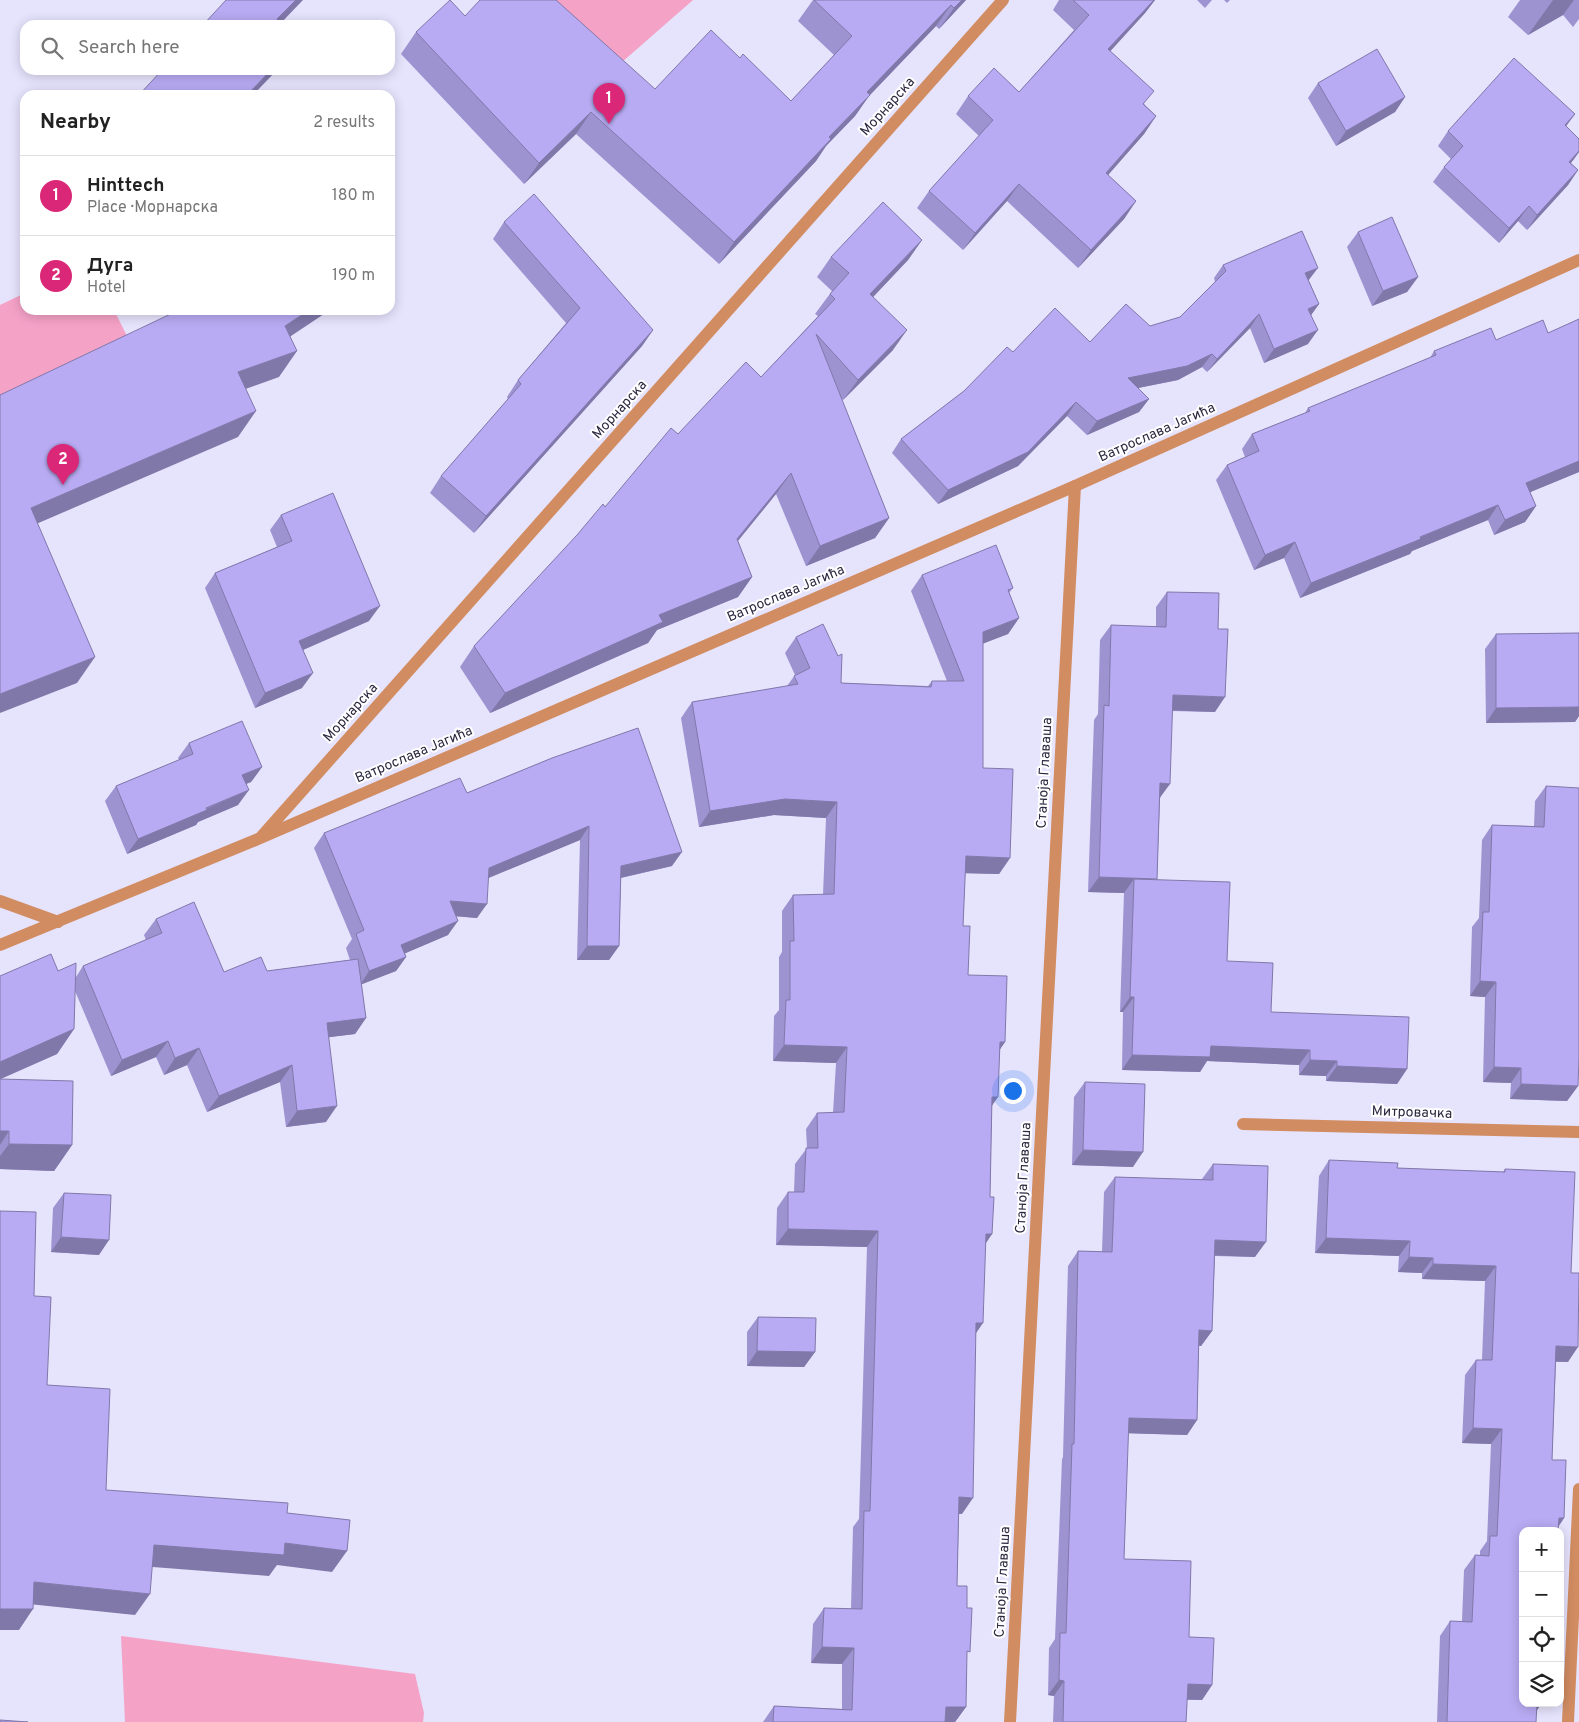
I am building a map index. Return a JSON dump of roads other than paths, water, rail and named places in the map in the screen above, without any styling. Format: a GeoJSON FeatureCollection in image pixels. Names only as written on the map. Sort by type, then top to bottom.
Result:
{"type":"FeatureCollection","features":[{"type":"Feature","properties":{"kind":"street","name":"Морнарска"},"geometry":{"type":"LineString","coordinates":[[258,839],[1003,0]]}},
{"type":"Feature","properties":{"kind":"street","name":"Ватрослава Јагића"},"geometry":{"type":"LineString","coordinates":[[0,944],[258,839],[1075,486],[1579,260]]}},
{"type":"Feature","properties":{"kind":"street","name":"Станоја Главаша"},"geometry":{"type":"LineString","coordinates":[[1010,1722],[1075,486]]}},
{"type":"Feature","properties":{"kind":"street"},"geometry":{"type":"LineString","coordinates":[[0,901],[58,922]]}},
{"type":"Feature","properties":{"kind":"street","name":"Митровачка"},"geometry":{"type":"LineString","coordinates":[[1243,1124],[1579,1132]]}},
{"type":"Feature","properties":{"kind":"street"},"geometry":{"type":"LineString","coordinates":[[1568,1722],[1579,1489]]}},
{"type":"Feature","properties":{"kind":"place","name":"Hinttech"},"geometry":{"type":"Point","coordinates":[609,124]}},
{"type":"Feature","properties":{"kind":"place","name":"Дуга"},"geometry":{"type":"Point","coordinates":[63,485]}}]}
